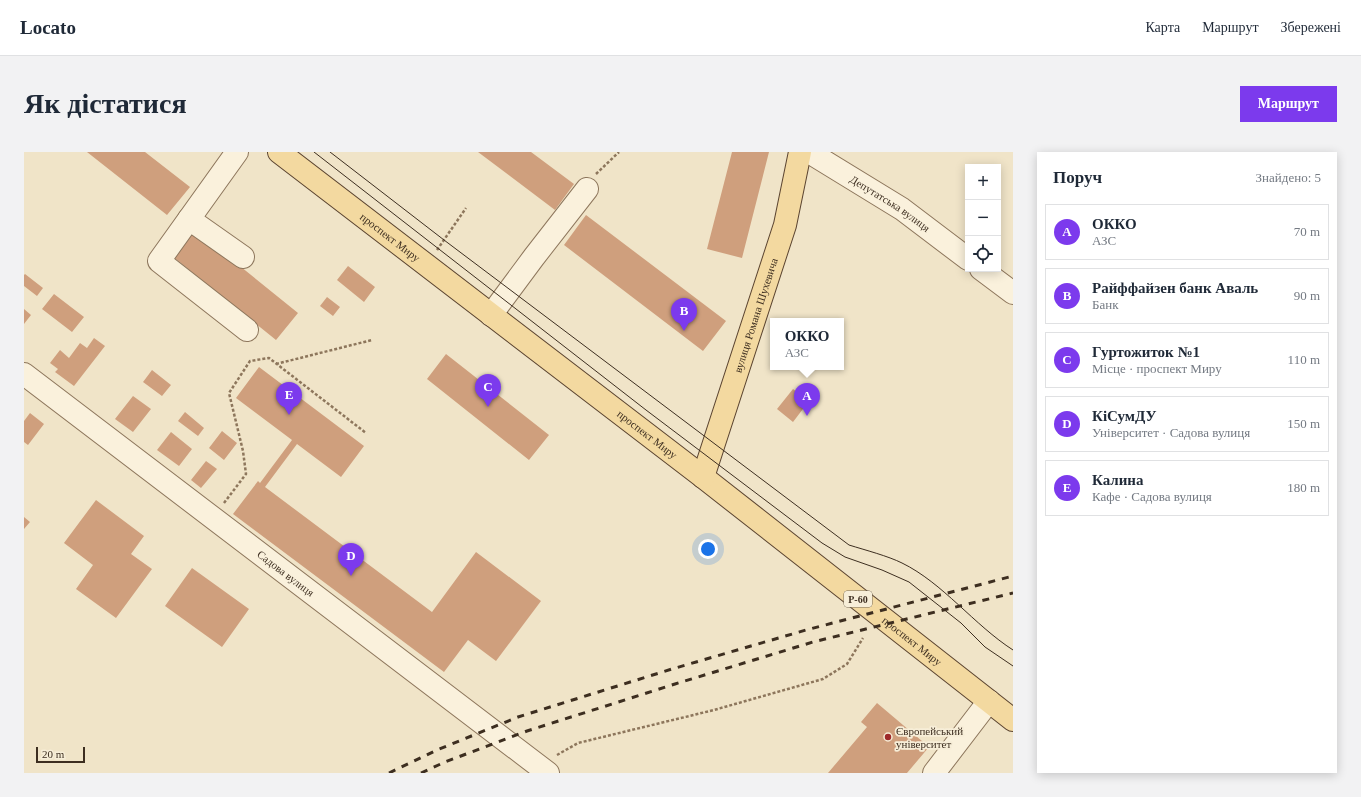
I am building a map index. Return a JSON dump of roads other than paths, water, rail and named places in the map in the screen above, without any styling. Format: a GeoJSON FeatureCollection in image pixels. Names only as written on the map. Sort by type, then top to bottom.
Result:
{"type":"FeatureCollection","features":[{"type":"Feature","properties":{"kind":"main road","name":"проспект Миру"},"geometry":{"type":"LineString","coordinates":[[279,152],[702,477],[1013,720]]}},
{"type":"Feature","properties":{"kind":"main road","name":"вулиця Романа Шухевича"},"geometry":{"type":"LineString","coordinates":[[702,477],[785,225],[800,152]]}},
{"type":"Feature","properties":{"kind":"street"},"geometry":{"type":"LineString","coordinates":[[236,152],[159,261],[248,330]]}},
{"type":"Feature","properties":{"kind":"street","name":"Депутатська вулиця"},"geometry":{"type":"LineString","coordinates":[[809,152],[902,209],[965,257]]}},
{"type":"Feature","properties":{"kind":"street"},"geometry":{"type":"LineString","coordinates":[[491,315],[534,256],[587,189]]}},
{"type":"Feature","properties":{"kind":"street"},"geometry":{"type":"LineString","coordinates":[[189,219],[243,256]]}},
{"type":"Feature","properties":{"kind":"street"},"geometry":{"type":"LineString","coordinates":[[985,272],[1013,293]]}},
{"type":"Feature","properties":{"kind":"street","name":"Садова вулиця"},"geometry":{"type":"LineString","coordinates":[[24,374],[213,518],[537,771]]}},
{"type":"Feature","properties":{"kind":"street"},"geometry":{"type":"LineString","coordinates":[[934,773],[989,701]]}},
{"type":"Feature","properties":{"kind":"tram line"},"geometry":{"type":"LineString","coordinates":[[314,152],[646,410],[822,543],[845,557],[882,570],[909,582],[961,623],[985,647],[1013,666]]}},
{"type":"Feature","properties":{"kind":"tram line"},"geometry":{"type":"LineString","coordinates":[[330,152],[444,240],[849,545],[890,558],[917,571],[945,593],[985,629],[1013,650]]}},
{"type":"Feature","properties":{"kind":"railway"},"geometry":{"type":"LineString","coordinates":[[389,773],[437,750],[518,717],[672,669],[806,630],[1013,576]]}},
{"type":"Feature","properties":{"kind":"railway"},"geometry":{"type":"LineString","coordinates":[[421,773],[445,762],[527,731],[813,642],[1013,593]]}},
{"type":"Feature","properties":{"kind":"place","name":"Райффайзен банк Аваль"},"geometry":{"type":"Point","coordinates":[684,331]}},
{"type":"Feature","properties":{"kind":"place","name":"Гуртожиток №1"},"geometry":{"type":"Point","coordinates":[488,407]}},
{"type":"Feature","properties":{"kind":"place","name":"Калина"},"geometry":{"type":"Point","coordinates":[289,415]}},
{"type":"Feature","properties":{"kind":"place","name":"ОККО"},"geometry":{"type":"Point","coordinates":[807,416]}},
{"type":"Feature","properties":{"kind":"place","name":"КіСумДУ"},"geometry":{"type":"Point","coordinates":[351,576]}},
{"type":"Feature","properties":{"kind":"place","name":"Європейський університет"},"geometry":{"type":"Point","coordinates":[888,737]}}]}
